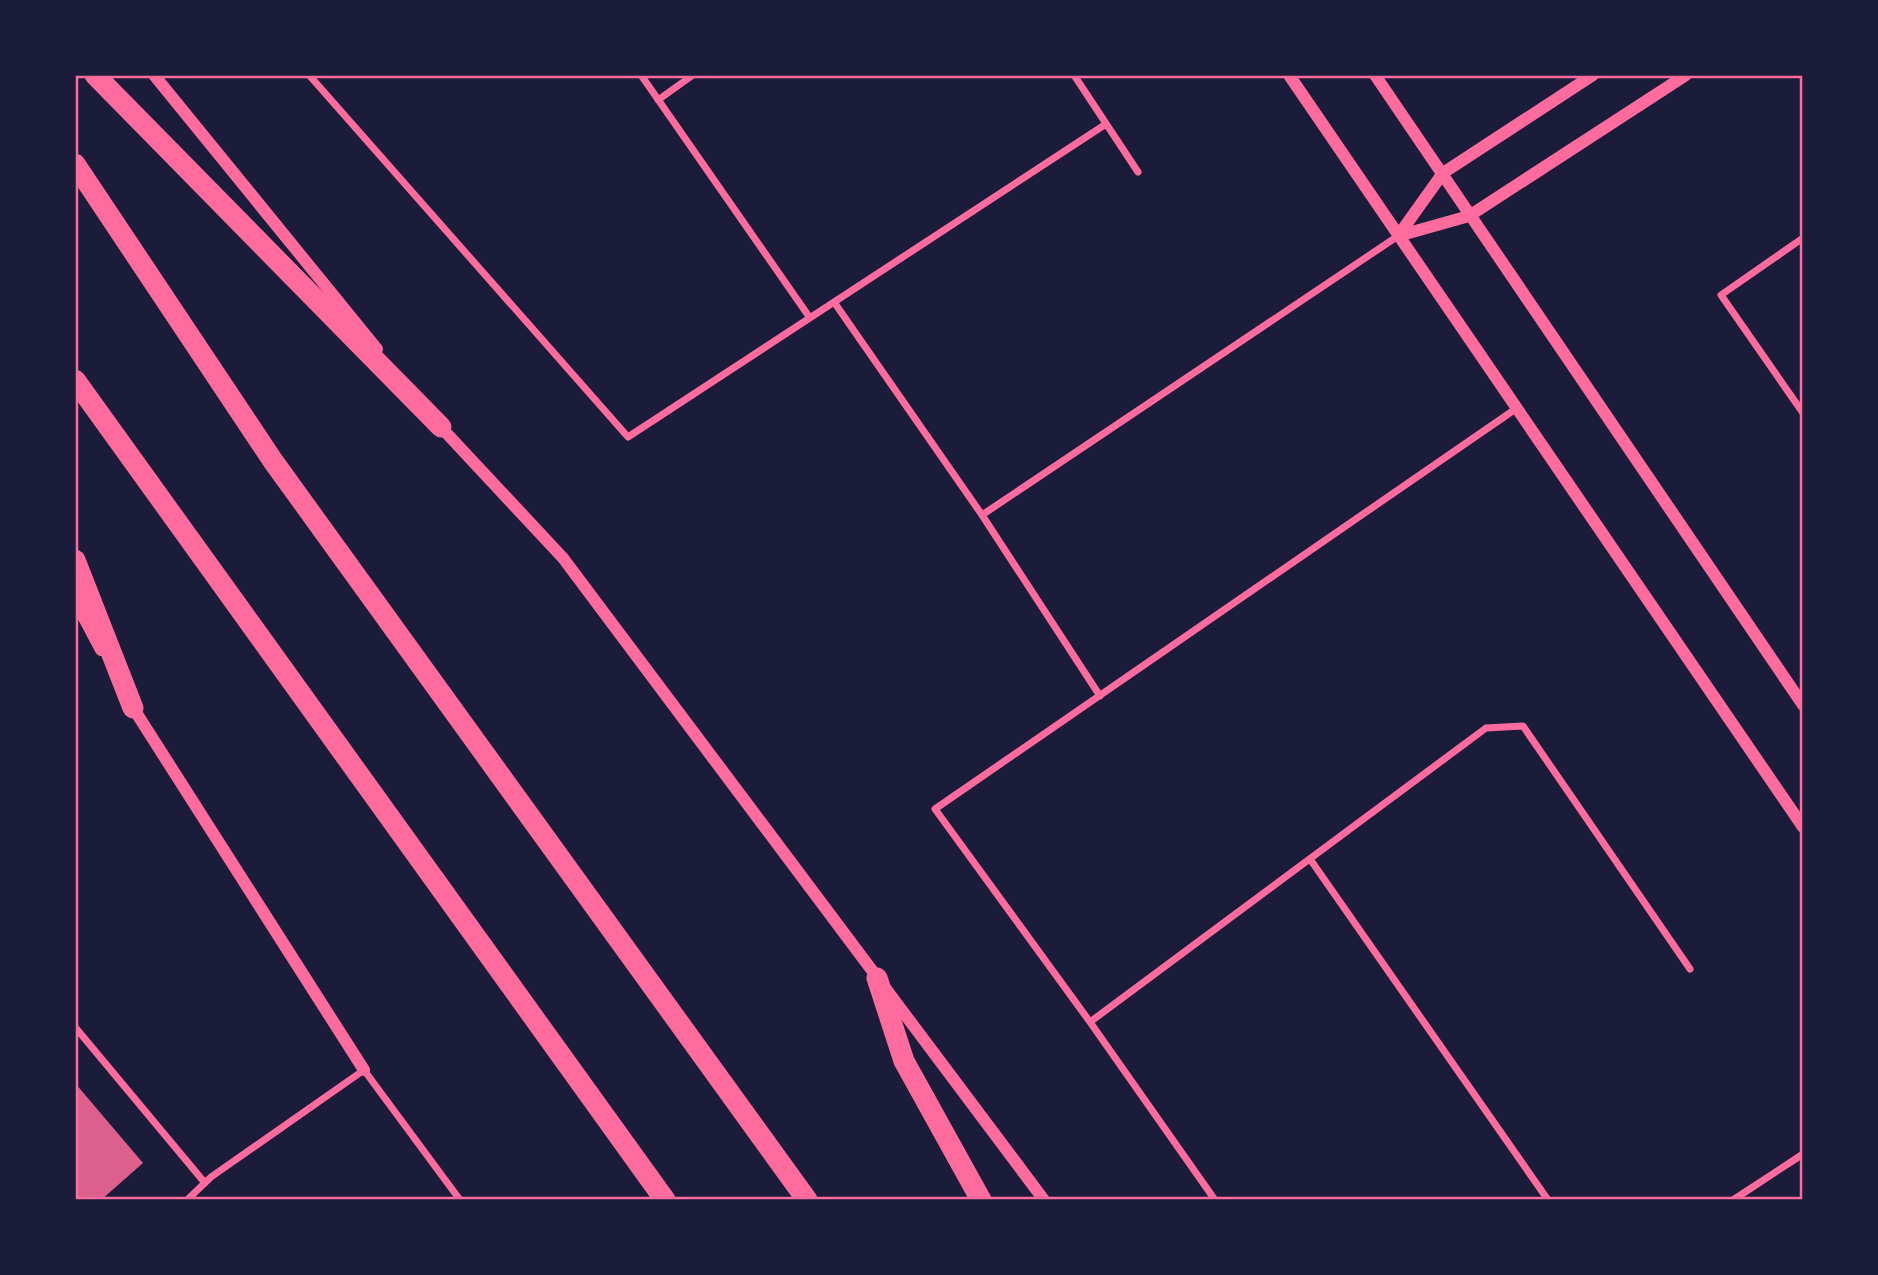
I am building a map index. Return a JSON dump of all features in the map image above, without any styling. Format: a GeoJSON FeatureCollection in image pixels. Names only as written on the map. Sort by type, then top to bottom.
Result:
{"type":"FeatureCollection","features":[{"type":"Feature","properties":{"kind":"highway"},"geometry":{"type":"LineString","coordinates":[[95,75],[441,427]]}},
{"type":"Feature","properties":{"kind":"highway"},"geometry":{"type":"LineString","coordinates":[[75,164],[273,461],[807,1200]]}},
{"type":"Feature","properties":{"kind":"highway"},"geometry":{"type":"LineString","coordinates":[[75,380],[665,1200]]}},
{"type":"Feature","properties":{"kind":"highway"},"geometry":{"type":"LineString","coordinates":[[75,560],[133,708]]}},
{"type":"Feature","properties":{"kind":"highway"},"geometry":{"type":"LineString","coordinates":[[877,978],[904,1061],[981,1200]]}},
{"type":"Feature","properties":{"kind":"street"},"geometry":{"type":"LineString","coordinates":[[154,75],[441,427],[563,558],[1044,1200]]}},
{"type":"Feature","properties":{"kind":"street"},"geometry":{"type":"LineString","coordinates":[[309,75],[628,437],[1106,124]]}},
{"type":"Feature","properties":{"kind":"street"},"geometry":{"type":"LineString","coordinates":[[641,75],[810,318]]}},
{"type":"Feature","properties":{"kind":"street"},"geometry":{"type":"LineString","coordinates":[[658,100],[693,75]]}},
{"type":"Feature","properties":{"kind":"street"},"geometry":{"type":"LineString","coordinates":[[1074,75],[1138,172]]}},
{"type":"Feature","properties":{"kind":"street"},"geometry":{"type":"LineString","coordinates":[[1289,75],[1803,827]]}},
{"type":"Feature","properties":{"kind":"street"},"geometry":{"type":"LineString","coordinates":[[1375,75],[1803,705]]}},
{"type":"Feature","properties":{"kind":"street"},"geometry":{"type":"LineString","coordinates":[[1398,236],[1443,173],[1592,75]]}},
{"type":"Feature","properties":{"kind":"street"},"geometry":{"type":"LineString","coordinates":[[982,515],[1398,236],[1469,216],[1686,75]]}},
{"type":"Feature","properties":{"kind":"street"},"geometry":{"type":"LineString","coordinates":[[1803,238],[1721,295],[1803,413]]}},
{"type":"Feature","properties":{"kind":"street"},"geometry":{"type":"LineString","coordinates":[[834,302],[982,515],[1100,696]]}},
{"type":"Feature","properties":{"kind":"street"},"geometry":{"type":"LineString","coordinates":[[1215,1200],[935,809],[1517,408]]}},
{"type":"Feature","properties":{"kind":"street"},"geometry":{"type":"LineString","coordinates":[[75,601],[81,625],[365,1070],[460,1200]]}},
{"type":"Feature","properties":{"kind":"street"},"geometry":{"type":"LineString","coordinates":[[1090,1022],[1486,728],[1523,726],[1690,969]]}},
{"type":"Feature","properties":{"kind":"street"},"geometry":{"type":"LineString","coordinates":[[1310,859],[1548,1200]]}},
{"type":"Feature","properties":{"kind":"street"},"geometry":{"type":"LineString","coordinates":[[75,1027],[205,1183]]}},
{"type":"Feature","properties":{"kind":"street"},"geometry":{"type":"LineString","coordinates":[[187,1200],[205,1183],[365,1070]]}},
{"type":"Feature","properties":{"kind":"street"},"geometry":{"type":"LineString","coordinates":[[1733,1200],[1803,1154]]}},
{"type":"Feature","properties":{"kind":"building"},"geometry":{"type":"Polygon","coordinates":[[[75,1083],[143,1163],[101,1200],[75,1200],[75,1083]]]}}]}
